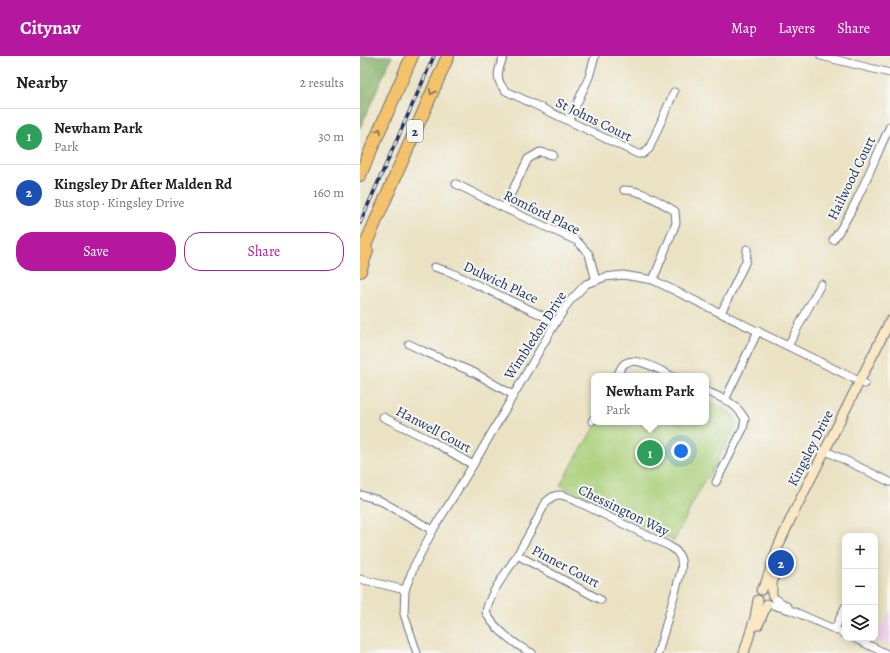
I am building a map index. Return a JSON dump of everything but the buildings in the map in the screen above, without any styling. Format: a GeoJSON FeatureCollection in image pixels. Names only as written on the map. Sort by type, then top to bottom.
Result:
{"type":"FeatureCollection","features":[{"type":"Feature","properties":{"kind":"highway"},"geometry":{"type":"LineString","coordinates":[[360,175],[412,56]]}},
{"type":"Feature","properties":{"kind":"highway","name":"2"},"geometry":{"type":"LineString","coordinates":[[360,257],[448,56]]}},
{"type":"Feature","properties":{"kind":"highway"},"geometry":{"type":"LineString","coordinates":[[360,271],[383,206]]}},
{"type":"Feature","properties":{"kind":"main road","name":"Kingsley Drive"},"geometry":{"type":"LineString","coordinates":[[863,383],[890,321]]}},
{"type":"Feature","properties":{"kind":"main road","name":"Kingsley Drive"},"geometry":{"type":"LineString","coordinates":[[762,590],[777,549],[791,518],[890,333]]}},
{"type":"Feature","properties":{"kind":"main road","name":"Kingsley Drive"},"geometry":{"type":"LineString","coordinates":[[749,653],[760,618],[770,600],[774,575],[781,553],[827,451]]}},
{"type":"Feature","properties":{"kind":"main road"},"geometry":{"type":"LineString","coordinates":[[744,653],[755,617],[758,594],[762,590],[769,590],[770,600],[763,604],[758,600]]}},
{"type":"Feature","properties":{"kind":"street","name":"St Johns Court"},"geometry":{"type":"LineString","coordinates":[[504,56],[498,69],[499,82],[504,89],[636,154],[643,154],[649,149],[674,92]]}},
{"type":"Feature","properties":{"kind":"street"},"geometry":{"type":"LineString","coordinates":[[569,121],[589,77],[595,56]]}},
{"type":"Feature","properties":{"kind":"street"},"geometry":{"type":"LineString","coordinates":[[821,56],[890,73]]}},
{"type":"Feature","properties":{"kind":"street","name":"Hailwood Court"},"geometry":{"type":"LineString","coordinates":[[833,240],[840,231],[856,200],[890,126]]}},
{"type":"Feature","properties":{"kind":"street"},"geometry":{"type":"LineString","coordinates":[[504,208],[528,159],[540,152],[553,155]]}},
{"type":"Feature","properties":{"kind":"street","name":"Romford Place"},"geometry":{"type":"LineString","coordinates":[[456,184],[504,208],[577,241],[589,254],[596,281]]}},
{"type":"Feature","properties":{"kind":"street"},"geometry":{"type":"LineString","coordinates":[[624,190],[629,190],[653,199],[675,211],[676,223],[652,280]]}},
{"type":"Feature","properties":{"kind":"street"},"geometry":{"type":"LineString","coordinates":[[722,313],[746,261],[747,249]]}},
{"type":"Feature","properties":{"kind":"street","name":"Dulwich Place"},"geometry":{"type":"LineString","coordinates":[[434,267],[450,272],[556,322]]}},
{"type":"Feature","properties":{"kind":"street","name":"Wimbledon Drive"},"geometry":{"type":"LineString","coordinates":[[417,653],[404,614],[405,590],[414,566],[433,530],[473,465],[556,322],[570,302],[586,284],[605,277],[623,275],[652,280],[863,383]]}},
{"type":"Feature","properties":{"kind":"street"},"geometry":{"type":"LineString","coordinates":[[788,346],[820,284]]}},
{"type":"Feature","properties":{"kind":"street"},"geometry":{"type":"LineString","coordinates":[[725,400],[758,331]]}},
{"type":"Feature","properties":{"kind":"street"},"geometry":{"type":"LineString","coordinates":[[409,344],[423,352],[475,373],[513,395]]}},
{"type":"Feature","properties":{"kind":"street"},"geometry":{"type":"LineString","coordinates":[[618,373],[623,364],[633,360],[665,373]]}},
{"type":"Feature","properties":{"kind":"street"},"geometry":{"type":"LineString","coordinates":[[709,392],[739,409],[745,419],[743,429],[716,482]]}},
{"type":"Feature","properties":{"kind":"street","name":"Hanwell Court"},"geometry":{"type":"LineString","coordinates":[[382,417],[430,440],[473,465]]}},
{"type":"Feature","properties":{"kind":"street"},"geometry":{"type":"LineString","coordinates":[[827,451],[890,482]]}},
{"type":"Feature","properties":{"kind":"street"},"geometry":{"type":"LineString","coordinates":[[361,495],[379,500],[433,530]]}},
{"type":"Feature","properties":{"kind":"street","name":"Chessington Way"},"geometry":{"type":"LineString","coordinates":[[532,653],[514,643],[490,620],[486,612],[489,602],[497,587],[517,555],[546,502],[554,496],[560,495],[576,501],[674,549],[682,560],[681,571],[658,653]]}},
{"type":"Feature","properties":{"kind":"street","name":"Pinner Court"},"geometry":{"type":"LineString","coordinates":[[517,555],[601,600]]}},
{"type":"Feature","properties":{"kind":"street"},"geometry":{"type":"LineString","coordinates":[[360,579],[405,590]]}},
{"type":"Feature","properties":{"kind":"street"},"geometry":{"type":"LineString","coordinates":[[770,600],[842,632]]}},
{"type":"Feature","properties":{"kind":"street"},"geometry":{"type":"LineString","coordinates":[[835,629],[842,614]]}},
{"type":"Feature","properties":{"kind":"street"},"geometry":{"type":"LineString","coordinates":[[860,641],[885,653]]}},
{"type":"Feature","properties":{"kind":"shaded area"},"geometry":{"type":"Polygon","coordinates":[[[890,610],[890,647],[877,641],[878,634],[890,610]]]}},
{"type":"Feature","properties":{"kind":"green space"},"geometry":{"type":"Polygon","coordinates":[[[360,56],[392,56],[360,128],[360,56]]]}},
{"type":"Feature","properties":{"kind":"green space"},"geometry":{"type":"Polygon","coordinates":[[[709,401],[721,407],[734,416],[736,425],[710,475],[704,481],[674,541],[560,485],[597,425],[709,425],[709,401]]]}},
{"type":"Feature","properties":{"kind":"railway"},"geometry":{"type":"LineString","coordinates":[[360,223],[434,56]]}},
{"type":"Feature","properties":{"kind":"place","name":"Newham Park"},"geometry":{"type":"Point","coordinates":[650,453]}},
{"type":"Feature","properties":{"kind":"place","name":"Kingsley Dr After Malden Rd"},"geometry":{"type":"Point","coordinates":[781,563]}}]}
